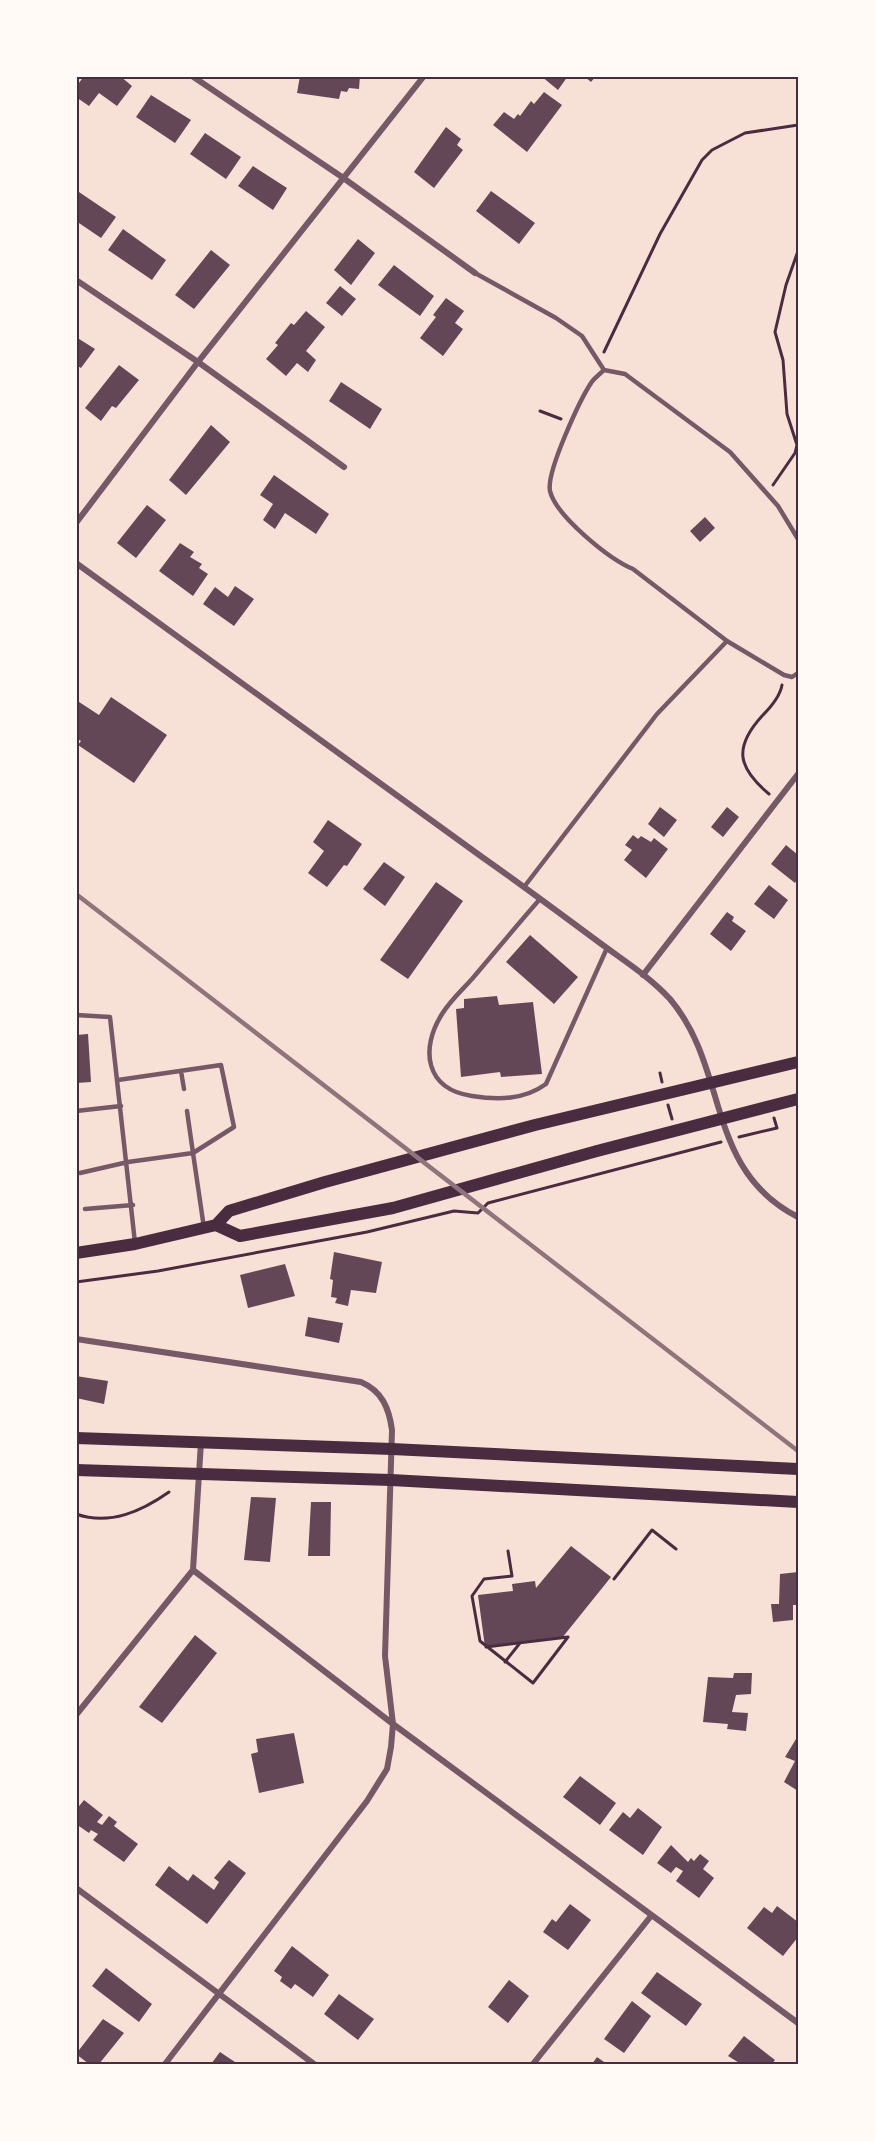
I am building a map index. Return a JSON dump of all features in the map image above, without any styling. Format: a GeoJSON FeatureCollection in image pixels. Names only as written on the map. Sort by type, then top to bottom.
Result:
{"type":"FeatureCollection","features":[{"type":"Feature","properties":{"kind":"main road"},"geometry":{"type":"LineString","coordinates":[[76,1253],[135,1244],[210,1226],[229,1211],[535,1125],[798,1062]]}},
{"type":"Feature","properties":{"kind":"main road"},"geometry":{"type":"LineString","coordinates":[[210,1226],[240,1236],[333,1220],[461,1191],[798,1099]]}},
{"type":"Feature","properties":{"kind":"main road"},"geometry":{"type":"LineString","coordinates":[[76,1438],[392,1449],[798,1469]]}},
{"type":"Feature","properties":{"kind":"main road"},"geometry":{"type":"LineString","coordinates":[[76,1470],[391,1480],[798,1502]]}},
{"type":"Feature","properties":{"kind":"street"},"geometry":{"type":"LineString","coordinates":[[192,76],[342,177],[475,273]]}},
{"type":"Feature","properties":{"kind":"street"},"geometry":{"type":"LineString","coordinates":[[76,523],[342,177],[424,76]]}},
{"type":"Feature","properties":{"kind":"street"},"geometry":{"type":"LineString","coordinates":[[76,280],[198,362],[344,467]]}},
{"type":"Feature","properties":{"kind":"street"},"geometry":{"type":"LineString","coordinates":[[76,563],[643,975],[681,1013],[693,1032],[739,1162],[755,1186],[776,1204],[798,1217]]}},
{"type":"Feature","properties":{"kind":"street"},"geometry":{"type":"LineString","coordinates":[[643,975],[798,774]]}},
{"type":"Feature","properties":{"kind":"street"},"geometry":{"type":"LineString","coordinates":[[76,1339],[361,1382],[374,1389],[387,1406],[392,1430],[385,1656],[393,1724],[387,1769],[367,1802],[165,2064]]}},
{"type":"Feature","properties":{"kind":"street"},"geometry":{"type":"LineString","coordinates":[[76,1715],[193,1570],[201,1442]]}},
{"type":"Feature","properties":{"kind":"street"},"geometry":{"type":"LineString","coordinates":[[193,1570],[393,1724],[798,2023]]}},
{"type":"Feature","properties":{"kind":"street"},"geometry":{"type":"LineString","coordinates":[[76,1888],[314,2064]]}},
{"type":"Feature","properties":{"kind":"street"},"geometry":{"type":"LineString","coordinates":[[533,2064],[651,1916]]}},
{"type":"Feature","properties":{"kind":"lane"},"geometry":{"type":"LineString","coordinates":[[475,273],[556,318],[582,336],[604,370]]}},
{"type":"Feature","properties":{"kind":"lane"},"geometry":{"type":"LineString","coordinates":[[604,370],[625,374],[730,453],[768,495],[798,539]]}},
{"type":"Feature","properties":{"kind":"lane"},"geometry":{"type":"LineString","coordinates":[[604,370],[592,381],[555,461],[550,485],[555,503],[617,562],[633,569],[728,641],[784,675],[792,677],[798,674]]}},
{"type":"Feature","properties":{"kind":"lane"},"geometry":{"type":"LineString","coordinates":[[524,887],[657,714],[728,641]]}},
{"type":"Feature","properties":{"kind":"lane"},"geometry":{"type":"LineString","coordinates":[[540,899],[442,1014],[428,1059],[431,1071],[440,1083],[466,1095],[491,1099],[531,1095],[546,1084],[607,948]]}},
{"type":"Feature","properties":{"kind":"lane"},"geometry":{"type":"LineString","coordinates":[[76,1015],[110,1017],[133,1205],[135,1244]]}},
{"type":"Feature","properties":{"kind":"lane"},"geometry":{"type":"LineString","coordinates":[[80,1173],[128,1162],[193,1154],[234,1126],[221,1065],[118,1080]]}},
{"type":"Feature","properties":{"kind":"lane"},"geometry":{"type":"LineString","coordinates":[[182,1071],[184,1089]]}},
{"type":"Feature","properties":{"kind":"lane"},"geometry":{"type":"LineString","coordinates":[[76,1111],[121,1106]]}},
{"type":"Feature","properties":{"kind":"lane"},"geometry":{"type":"LineString","coordinates":[[187,1111],[193,1154],[210,1226]]}},
{"type":"Feature","properties":{"kind":"lane"},"geometry":{"type":"LineString","coordinates":[[85,1209],[133,1205]]}},
{"type":"Feature","properties":{"kind":"path"},"geometry":{"type":"LineString","coordinates":[[600,362],[660,234],[702,160],[712,150],[745,133],[798,125]]}},
{"type":"Feature","properties":{"kind":"path"},"geometry":{"type":"LineString","coordinates":[[798,222],[798,234]]}},
{"type":"Feature","properties":{"kind":"path"},"geometry":{"type":"LineString","coordinates":[[768,495],[776,477],[795,453],[797,445],[787,414],[783,360],[776,332],[786,285],[798,251]]}},
{"type":"Feature","properties":{"kind":"path"},"geometry":{"type":"LineString","coordinates":[[540,411],[571,424]]}},
{"type":"Feature","properties":{"kind":"path"},"geometry":{"type":"LineString","coordinates":[[777,801],[750,778],[743,756],[744,744],[752,728],[782,690],[784,675]]}},
{"type":"Feature","properties":{"kind":"path"},"geometry":{"type":"LineString","coordinates":[[660,1073],[681,1153]]}},
{"type":"Feature","properties":{"kind":"path"},"geometry":{"type":"LineString","coordinates":[[76,1282],[158,1271],[367,1232],[454,1211],[478,1213],[488,1203],[777,1128],[771,1107]]}},
{"type":"Feature","properties":{"kind":"path"},"geometry":{"type":"LineString","coordinates":[[76,1514],[102,1520],[123,1516],[169,1492]]}},
{"type":"Feature","properties":{"kind":"path"},"geometry":{"type":"LineString","coordinates":[[614,1579],[652,1530],[676,1549]]}},
{"type":"Feature","properties":{"kind":"path"},"geometry":{"type":"LineString","coordinates":[[485,1647],[568,1637],[533,1683],[485,1647],[480,1641],[471,1596],[484,1579],[512,1576],[508,1551]]}},
{"type":"Feature","properties":{"kind":"path"},"geometry":{"type":"LineString","coordinates":[[505,1662],[520,1643]]}},
{"type":"Feature","properties":{"kind":"building"},"geometry":{"type":"Polygon","coordinates":[[[84,76],[120,76],[132,86],[117,106],[99,93],[89,106],[76,97],[76,87],[84,76]]]}},
{"type":"Feature","properties":{"kind":"building"},"geometry":{"type":"Polygon","coordinates":[[[300,76],[360,76],[359,89],[349,88],[347,92],[341,91],[339,99],[297,93],[300,76]]]}},
{"type":"Feature","properties":{"kind":"building"},"geometry":{"type":"Polygon","coordinates":[[[541,76],[568,76],[558,90],[541,76]]]}},
{"type":"Feature","properties":{"kind":"building"},"geometry":{"type":"Polygon","coordinates":[[[584,76],[596,76],[591,82],[584,76]]]}},
{"type":"Feature","properties":{"kind":"building"},"geometry":{"type":"Polygon","coordinates":[[[544,92],[562,105],[527,152],[493,125],[504,112],[514,119],[518,114],[520,116],[531,101],[534,104],[544,92]]]}},
{"type":"Feature","properties":{"kind":"building"},"geometry":{"type":"Polygon","coordinates":[[[151,95],[191,120],[175,143],[136,117],[151,95]]]}},
{"type":"Feature","properties":{"kind":"building"},"geometry":{"type":"Polygon","coordinates":[[[446,127],[461,139],[457,145],[463,150],[434,188],[414,172],[446,127]]]}},
{"type":"Feature","properties":{"kind":"building"},"geometry":{"type":"Polygon","coordinates":[[[205,133],[241,157],[226,179],[190,154],[205,133]]]}},
{"type":"Feature","properties":{"kind":"building"},"geometry":{"type":"Polygon","coordinates":[[[253,166],[287,188],[273,210],[238,186],[253,166]]]}},
{"type":"Feature","properties":{"kind":"building"},"geometry":{"type":"Polygon","coordinates":[[[76,190],[116,217],[101,238],[76,221],[76,190]]]}},
{"type":"Feature","properties":{"kind":"building"},"geometry":{"type":"Polygon","coordinates":[[[491,191],[535,223],[519,244],[476,211],[491,191]]]}},
{"type":"Feature","properties":{"kind":"building"},"geometry":{"type":"Polygon","coordinates":[[[123,229],[166,260],[152,280],[108,250],[123,229]]]}},
{"type":"Feature","properties":{"kind":"building"},"geometry":{"type":"Polygon","coordinates":[[[358,239],[375,253],[351,285],[334,270],[358,239]]]}},
{"type":"Feature","properties":{"kind":"building"},"geometry":{"type":"Polygon","coordinates":[[[211,250],[230,265],[194,309],[175,295],[211,250]]]}},
{"type":"Feature","properties":{"kind":"building"},"geometry":{"type":"Polygon","coordinates":[[[394,265],[434,296],[420,316],[378,285],[394,265]]]}},
{"type":"Feature","properties":{"kind":"building"},"geometry":{"type":"Polygon","coordinates":[[[340,286],[356,299],[342,316],[326,303],[340,286]]]}},
{"type":"Feature","properties":{"kind":"building"},"geometry":{"type":"Polygon","coordinates":[[[446,298],[464,311],[455,323],[463,329],[443,356],[420,338],[436,317],[433,315],[446,298]]]}},
{"type":"Feature","properties":{"kind":"building"},"geometry":{"type":"Polygon","coordinates":[[[306,311],[325,327],[306,351],[316,360],[308,372],[297,363],[286,376],[266,359],[278,345],[275,343],[291,323],[294,325],[306,311]]]}},
{"type":"Feature","properties":{"kind":"building"},"geometry":{"type":"Polygon","coordinates":[[[76,337],[95,349],[81,368],[76,365],[76,337]]]}},
{"type":"Feature","properties":{"kind":"building"},"geometry":{"type":"Polygon","coordinates":[[[119,365],[139,380],[116,408],[112,406],[101,421],[85,408],[119,365]]]}},
{"type":"Feature","properties":{"kind":"building"},"geometry":{"type":"Polygon","coordinates":[[[341,382],[382,409],[370,429],[329,401],[341,382]]]}},
{"type":"Feature","properties":{"kind":"building"},"geometry":{"type":"Polygon","coordinates":[[[211,425],[230,442],[186,495],[169,480],[211,425]]]}},
{"type":"Feature","properties":{"kind":"building"},"geometry":{"type":"Polygon","coordinates":[[[274,475],[329,514],[316,534],[285,513],[275,529],[263,520],[273,504],[260,495],[274,475]]]}},
{"type":"Feature","properties":{"kind":"building"},"geometry":{"type":"Polygon","coordinates":[[[147,505],[166,520],[136,558],[117,543],[147,505]]]}},
{"type":"Feature","properties":{"kind":"building"},"geometry":{"type":"Polygon","coordinates":[[[705,517],[715,528],[700,542],[690,531],[705,517]]]}},
{"type":"Feature","properties":{"kind":"building"},"geometry":{"type":"Polygon","coordinates":[[[180,543],[194,552],[190,557],[202,564],[199,568],[208,574],[193,596],[159,571],[180,543]]]}},
{"type":"Feature","properties":{"kind":"building"},"geometry":{"type":"Polygon","coordinates":[[[235,586],[254,599],[234,626],[203,604],[215,587],[228,597],[235,586]]]}},
{"type":"Feature","properties":{"kind":"building"},"geometry":{"type":"Polygon","coordinates":[[[111,697],[167,735],[134,783],[78,745],[81,741],[76,738],[76,700],[99,715],[111,697]]]}},
{"type":"Feature","properties":{"kind":"building"},"geometry":{"type":"Polygon","coordinates":[[[660,807],[677,820],[664,837],[648,824],[660,807]]]}},
{"type":"Feature","properties":{"kind":"building"},"geometry":{"type":"Polygon","coordinates":[[[727,807],[739,817],[723,837],[711,827],[727,807]]]}},
{"type":"Feature","properties":{"kind":"building"},"geometry":{"type":"Polygon","coordinates":[[[328,820],[362,844],[347,866],[344,865],[327,887],[308,873],[324,851],[313,842],[328,820]]]}},
{"type":"Feature","properties":{"kind":"building"},"geometry":{"type":"Polygon","coordinates":[[[633,835],[638,839],[641,836],[651,842],[654,838],[668,849],[646,878],[624,860],[632,850],[625,845],[633,835]]]}},
{"type":"Feature","properties":{"kind":"building"},"geometry":{"type":"Polygon","coordinates":[[[786,845],[798,855],[798,878],[795,883],[771,864],[786,845]]]}},
{"type":"Feature","properties":{"kind":"building"},"geometry":{"type":"Polygon","coordinates":[[[384,862],[405,877],[385,906],[363,889],[384,862]]]}},
{"type":"Feature","properties":{"kind":"building"},"geometry":{"type":"Polygon","coordinates":[[[436,882],[463,901],[408,979],[380,960],[436,882]]]}},
{"type":"Feature","properties":{"kind":"building"},"geometry":{"type":"Polygon","coordinates":[[[769,885],[788,900],[774,919],[754,904],[769,885]]]}},
{"type":"Feature","properties":{"kind":"building"},"geometry":{"type":"Polygon","coordinates":[[[727,912],[734,917],[732,921],[746,931],[731,951],[710,934],[727,912]]]}},
{"type":"Feature","properties":{"kind":"building"},"geometry":{"type":"Polygon","coordinates":[[[530,935],[578,977],[554,1004],[506,962],[530,935]]]}},
{"type":"Feature","properties":{"kind":"building"},"geometry":{"type":"Polygon","coordinates":[[[497,996],[499,1005],[533,1002],[542,1074],[501,1077],[500,1072],[461,1077],[456,1009],[464,1008],[464,999],[497,996]]]}},
{"type":"Feature","properties":{"kind":"building"},"geometry":{"type":"Polygon","coordinates":[[[88,1034],[91,1082],[76,1083],[76,1035],[88,1034]]]}},
{"type":"Feature","properties":{"kind":"building"},"geometry":{"type":"Polygon","coordinates":[[[334,1252],[382,1262],[376,1293],[351,1290],[348,1306],[335,1303],[337,1298],[331,1297],[333,1280],[330,1279],[334,1252]]]}},
{"type":"Feature","properties":{"kind":"building"},"geometry":{"type":"Polygon","coordinates":[[[285,1264],[295,1296],[248,1308],[240,1275],[285,1264]]]}},
{"type":"Feature","properties":{"kind":"building"},"geometry":{"type":"Polygon","coordinates":[[[308,1317],[343,1323],[339,1343],[305,1336],[308,1317]]]}},
{"type":"Feature","properties":{"kind":"building"},"geometry":{"type":"Polygon","coordinates":[[[76,1376],[108,1381],[104,1404],[76,1398],[76,1376]]]}},
{"type":"Feature","properties":{"kind":"building"},"geometry":{"type":"Polygon","coordinates":[[[251,1497],[276,1498],[270,1562],[244,1560],[251,1497]]]}},
{"type":"Feature","properties":{"kind":"building"},"geometry":{"type":"Polygon","coordinates":[[[311,1502],[331,1502],[330,1556],[308,1556],[311,1502]]]}},
{"type":"Feature","properties":{"kind":"building"},"geometry":{"type":"Polygon","coordinates":[[[571,1546],[611,1577],[562,1638],[485,1647],[478,1595],[513,1591],[512,1584],[535,1581],[536,1588],[571,1546]]]}},
{"type":"Feature","properties":{"kind":"building"},"geometry":{"type":"Polygon","coordinates":[[[798,1572],[798,1605],[793,1605],[793,1620],[773,1622],[771,1604],[779,1604],[780,1574],[798,1572]]]}},
{"type":"Feature","properties":{"kind":"building"},"geometry":{"type":"Polygon","coordinates":[[[195,1635],[217,1653],[162,1723],[139,1707],[195,1635]]]}},
{"type":"Feature","properties":{"kind":"building"},"geometry":{"type":"Polygon","coordinates":[[[734,1673],[752,1673],[751,1694],[736,1695],[732,1712],[748,1713],[746,1731],[727,1729],[728,1724],[703,1722],[708,1677],[733,1678],[734,1673]]]}},
{"type":"Feature","properties":{"kind":"building"},"geometry":{"type":"Polygon","coordinates":[[[294,1733],[304,1783],[259,1793],[251,1754],[258,1752],[256,1739],[294,1733]]]}},
{"type":"Feature","properties":{"kind":"building"},"geometry":{"type":"Polygon","coordinates":[[[796,1739],[798,1740],[798,1791],[784,1782],[795,1761],[785,1757],[796,1739]]]}},
{"type":"Feature","properties":{"kind":"building"},"geometry":{"type":"Polygon","coordinates":[[[580,1776],[616,1803],[600,1825],[563,1797],[580,1776]]]}},
{"type":"Feature","properties":{"kind":"building"},"geometry":{"type":"Polygon","coordinates":[[[84,1800],[103,1815],[97,1822],[102,1825],[109,1816],[117,1822],[114,1826],[138,1844],[124,1862],[93,1840],[98,1834],[91,1830],[89,1833],[76,1824],[76,1810],[84,1800]]]}},
{"type":"Feature","properties":{"kind":"building"},"geometry":{"type":"Polygon","coordinates":[[[638,1808],[662,1827],[643,1855],[609,1830],[623,1812],[630,1818],[638,1808]]]}},
{"type":"Feature","properties":{"kind":"building"},"geometry":{"type":"Polygon","coordinates":[[[671,1845],[688,1862],[691,1858],[694,1861],[700,1854],[709,1861],[703,1869],[714,1878],[699,1898],[676,1881],[683,1871],[676,1867],[671,1873],[657,1863],[671,1845]]]}},
{"type":"Feature","properties":{"kind":"building"},"geometry":{"type":"Polygon","coordinates":[[[229,1860],[246,1873],[207,1924],[155,1885],[169,1866],[188,1881],[193,1874],[214,1890],[219,1882],[214,1878],[229,1860]]]}},
{"type":"Feature","properties":{"kind":"building"},"geometry":{"type":"Polygon","coordinates":[[[570,1904],[591,1920],[568,1950],[543,1932],[552,1919],[556,1922],[570,1904]]]}},
{"type":"Feature","properties":{"kind":"building"},"geometry":{"type":"Polygon","coordinates":[[[777,1906],[798,1922],[798,1937],[783,1956],[747,1928],[764,1907],[772,1913],[777,1906]]]}},
{"type":"Feature","properties":{"kind":"building"},"geometry":{"type":"Polygon","coordinates":[[[292,1946],[329,1975],[313,1997],[295,1984],[291,1989],[280,1981],[282,1977],[274,1971],[292,1946]]]}},
{"type":"Feature","properties":{"kind":"building"},"geometry":{"type":"Polygon","coordinates":[[[106,1968],[152,2004],[139,2022],[92,1986],[106,1968]]]}},
{"type":"Feature","properties":{"kind":"building"},"geometry":{"type":"Polygon","coordinates":[[[657,1972],[702,2004],[686,2026],[641,1993],[657,1972]]]}},
{"type":"Feature","properties":{"kind":"building"},"geometry":{"type":"Polygon","coordinates":[[[509,1980],[529,1996],[508,2023],[488,2007],[509,1980]]]}},
{"type":"Feature","properties":{"kind":"building"},"geometry":{"type":"Polygon","coordinates":[[[339,1994],[374,2019],[358,2040],[324,2014],[339,1994]]]}},
{"type":"Feature","properties":{"kind":"building"},"geometry":{"type":"Polygon","coordinates":[[[632,2001],[651,2016],[624,2053],[604,2039],[632,2001]]]}},
{"type":"Feature","properties":{"kind":"building"},"geometry":{"type":"Polygon","coordinates":[[[103,2019],[124,2033],[99,2064],[89,2064],[76,2054],[103,2019]]]}},
{"type":"Feature","properties":{"kind":"building"},"geometry":{"type":"Polygon","coordinates":[[[744,2036],[775,2060],[772,2064],[741,2064],[728,2056],[744,2036]]]}},
{"type":"Feature","properties":{"kind":"building"},"geometry":{"type":"Polygon","coordinates":[[[220,2052],[238,2064],[211,2064],[220,2052]]]}},
{"type":"Feature","properties":{"kind":"building"},"geometry":{"type":"Polygon","coordinates":[[[597,2057],[607,2064],[592,2064],[597,2057]]]}},
{"type":"Feature","properties":{"kind":"railway"},"geometry":{"type":"LineString","coordinates":[[76,894],[798,1451]]}}]}
